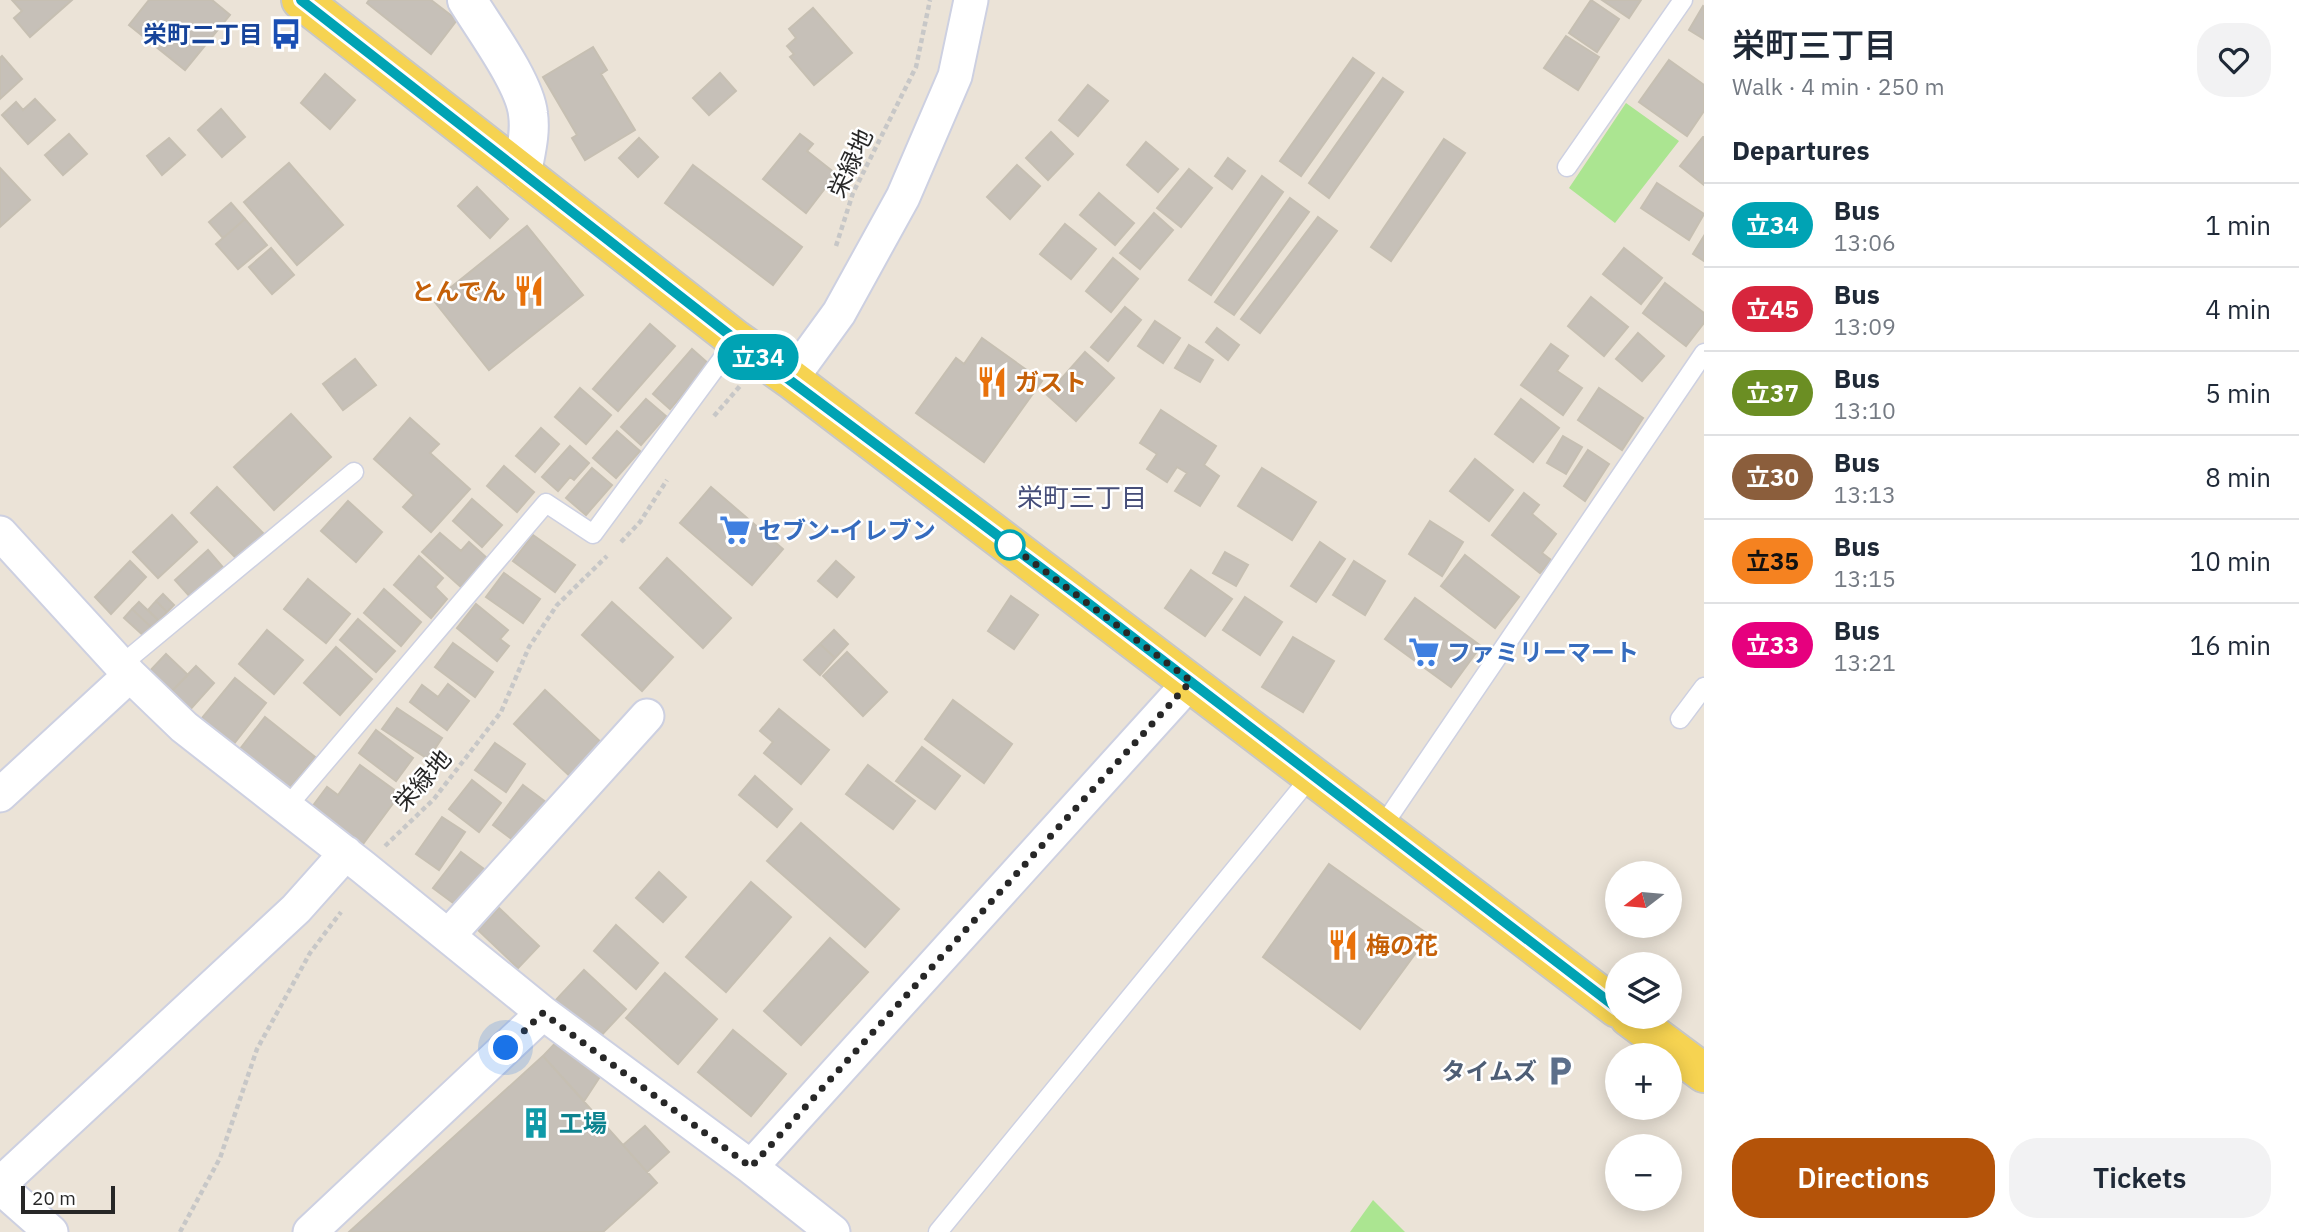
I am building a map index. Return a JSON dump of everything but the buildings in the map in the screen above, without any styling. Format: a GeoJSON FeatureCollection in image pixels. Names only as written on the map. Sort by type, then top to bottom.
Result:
{"type":"FeatureCollection","features":[{"type":"Feature","properties":{"kind":"main road"},"geometry":{"type":"LineString","coordinates":[[301,0],[736,340],[1191,681],[1605,999]]}},
{"type":"Feature","properties":{"kind":"main road"},"geometry":{"type":"LineString","coordinates":[[1645,1029],[1704,1073]]}},
{"type":"Feature","properties":{"kind":"street"},"geometry":{"type":"LineString","coordinates":[[467,0],[522,93],[529,130],[522,173]]}},
{"type":"Feature","properties":{"kind":"street"},"geometry":{"type":"LineString","coordinates":[[791,379],[839,313],[903,197],[955,76],[971,0]]}},
{"type":"Feature","properties":{"kind":"street"},"geometry":{"type":"LineString","coordinates":[[0,533],[125,670],[184,727],[355,860],[543,1013],[751,1167],[833,1232]]}},
{"type":"Feature","properties":{"kind":"street"},"geometry":{"type":"LineString","coordinates":[[0,795],[125,670]]}},
{"type":"Feature","properties":{"kind":"street"},"geometry":{"type":"LineString","coordinates":[[751,1167],[1191,681]]}},
{"type":"Feature","properties":{"kind":"street"},"geometry":{"type":"LineString","coordinates":[[448,936],[647,716]]}},
{"type":"Feature","properties":{"kind":"street"},"geometry":{"type":"LineString","coordinates":[[51,1232],[0,1186],[296,909],[355,860]]}},
{"type":"Feature","properties":{"kind":"street"},"geometry":{"type":"LineString","coordinates":[[310,1232],[543,1013]]}},
{"type":"Feature","properties":{"kind":"lane"},"geometry":{"type":"LineString","coordinates":[[1567,167],[1683,0]]}},
{"type":"Feature","properties":{"kind":"lane"},"geometry":{"type":"LineString","coordinates":[[286,808],[546,503],[593,534],[736,340]]}},
{"type":"Feature","properties":{"kind":"lane"},"geometry":{"type":"LineString","coordinates":[[1382,827],[1704,353]]}},
{"type":"Feature","properties":{"kind":"lane"},"geometry":{"type":"LineString","coordinates":[[125,670],[354,472]]}},
{"type":"Feature","properties":{"kind":"lane"},"geometry":{"type":"LineString","coordinates":[[1680,719],[1704,687]]}},
{"type":"Feature","properties":{"kind":"lane"},"geometry":{"type":"LineString","coordinates":[[938,1232],[1312,774]]}},
{"type":"Feature","properties":{"kind":"path","name":"栄緑地"},"geometry":{"type":"LineString","coordinates":[[835,251],[853,193],[916,67],[930,0]]}},
{"type":"Feature","properties":{"kind":"path"},"geometry":{"type":"LineString","coordinates":[[712,419],[743,382]]}},
{"type":"Feature","properties":{"kind":"path","name":"栄緑地"},"geometry":{"type":"LineString","coordinates":[[180,1232],[220,1158],[257,1049],[310,953],[362,884],[355,860],[434,799],[501,712],[529,647],[557,605],[640,522],[674,468]]}},
{"type":"Feature","properties":{"kind":"green space"},"geometry":{"type":"Polygon","coordinates":[[[1626,103],[1679,141],[1615,223],[1569,188],[1626,103]]]}},
{"type":"Feature","properties":{"kind":"green space"},"geometry":{"type":"Polygon","coordinates":[[[1373,1200],[1405,1232],[1350,1232],[1373,1200]]]}},
{"type":"Feature","properties":{"kind":"bus line","name":"立34"},"geometry":{"type":"LineString","coordinates":[[301,0],[736,340],[1080,597],[1605,999]]}},
{"type":"Feature","properties":{"kind":"place","name":"栄町二丁目"},"geometry":{"type":"Point","coordinates":[286,34]}},
{"type":"Feature","properties":{"kind":"place","name":"とんでん"},"geometry":{"type":"Point","coordinates":[529,291]}},
{"type":"Feature","properties":{"kind":"place","name":"ガスト"},"geometry":{"type":"Point","coordinates":[992,382]}},
{"type":"Feature","properties":{"kind":"place","name":"セブン-イレブン"},"geometry":{"type":"Point","coordinates":[735,530]}},
{"type":"Feature","properties":{"kind":"place","name":"ファミリーマート"},"geometry":{"type":"Point","coordinates":[1424,652]}},
{"type":"Feature","properties":{"kind":"place","name":"梅の花"},"geometry":{"type":"Point","coordinates":[1343,945]}},
{"type":"Feature","properties":{"kind":"place","name":"タイムズ"},"geometry":{"type":"Point","coordinates":[1560,1071]}},
{"type":"Feature","properties":{"kind":"place","name":"工場"},"geometry":{"type":"Point","coordinates":[536,1123]}},
{"type":"Feature","properties":{"kind":"district","name":"栄町三丁目"},"geometry":{"type":"Point","coordinates":[1082,497]}},
{"type":"Feature","properties":{"kind":"route"},"geometry":{"type":"LineString","coordinates":[[506,1048],[543,1013],[751,1167],[1191,681],[1010,545]]}}]}
